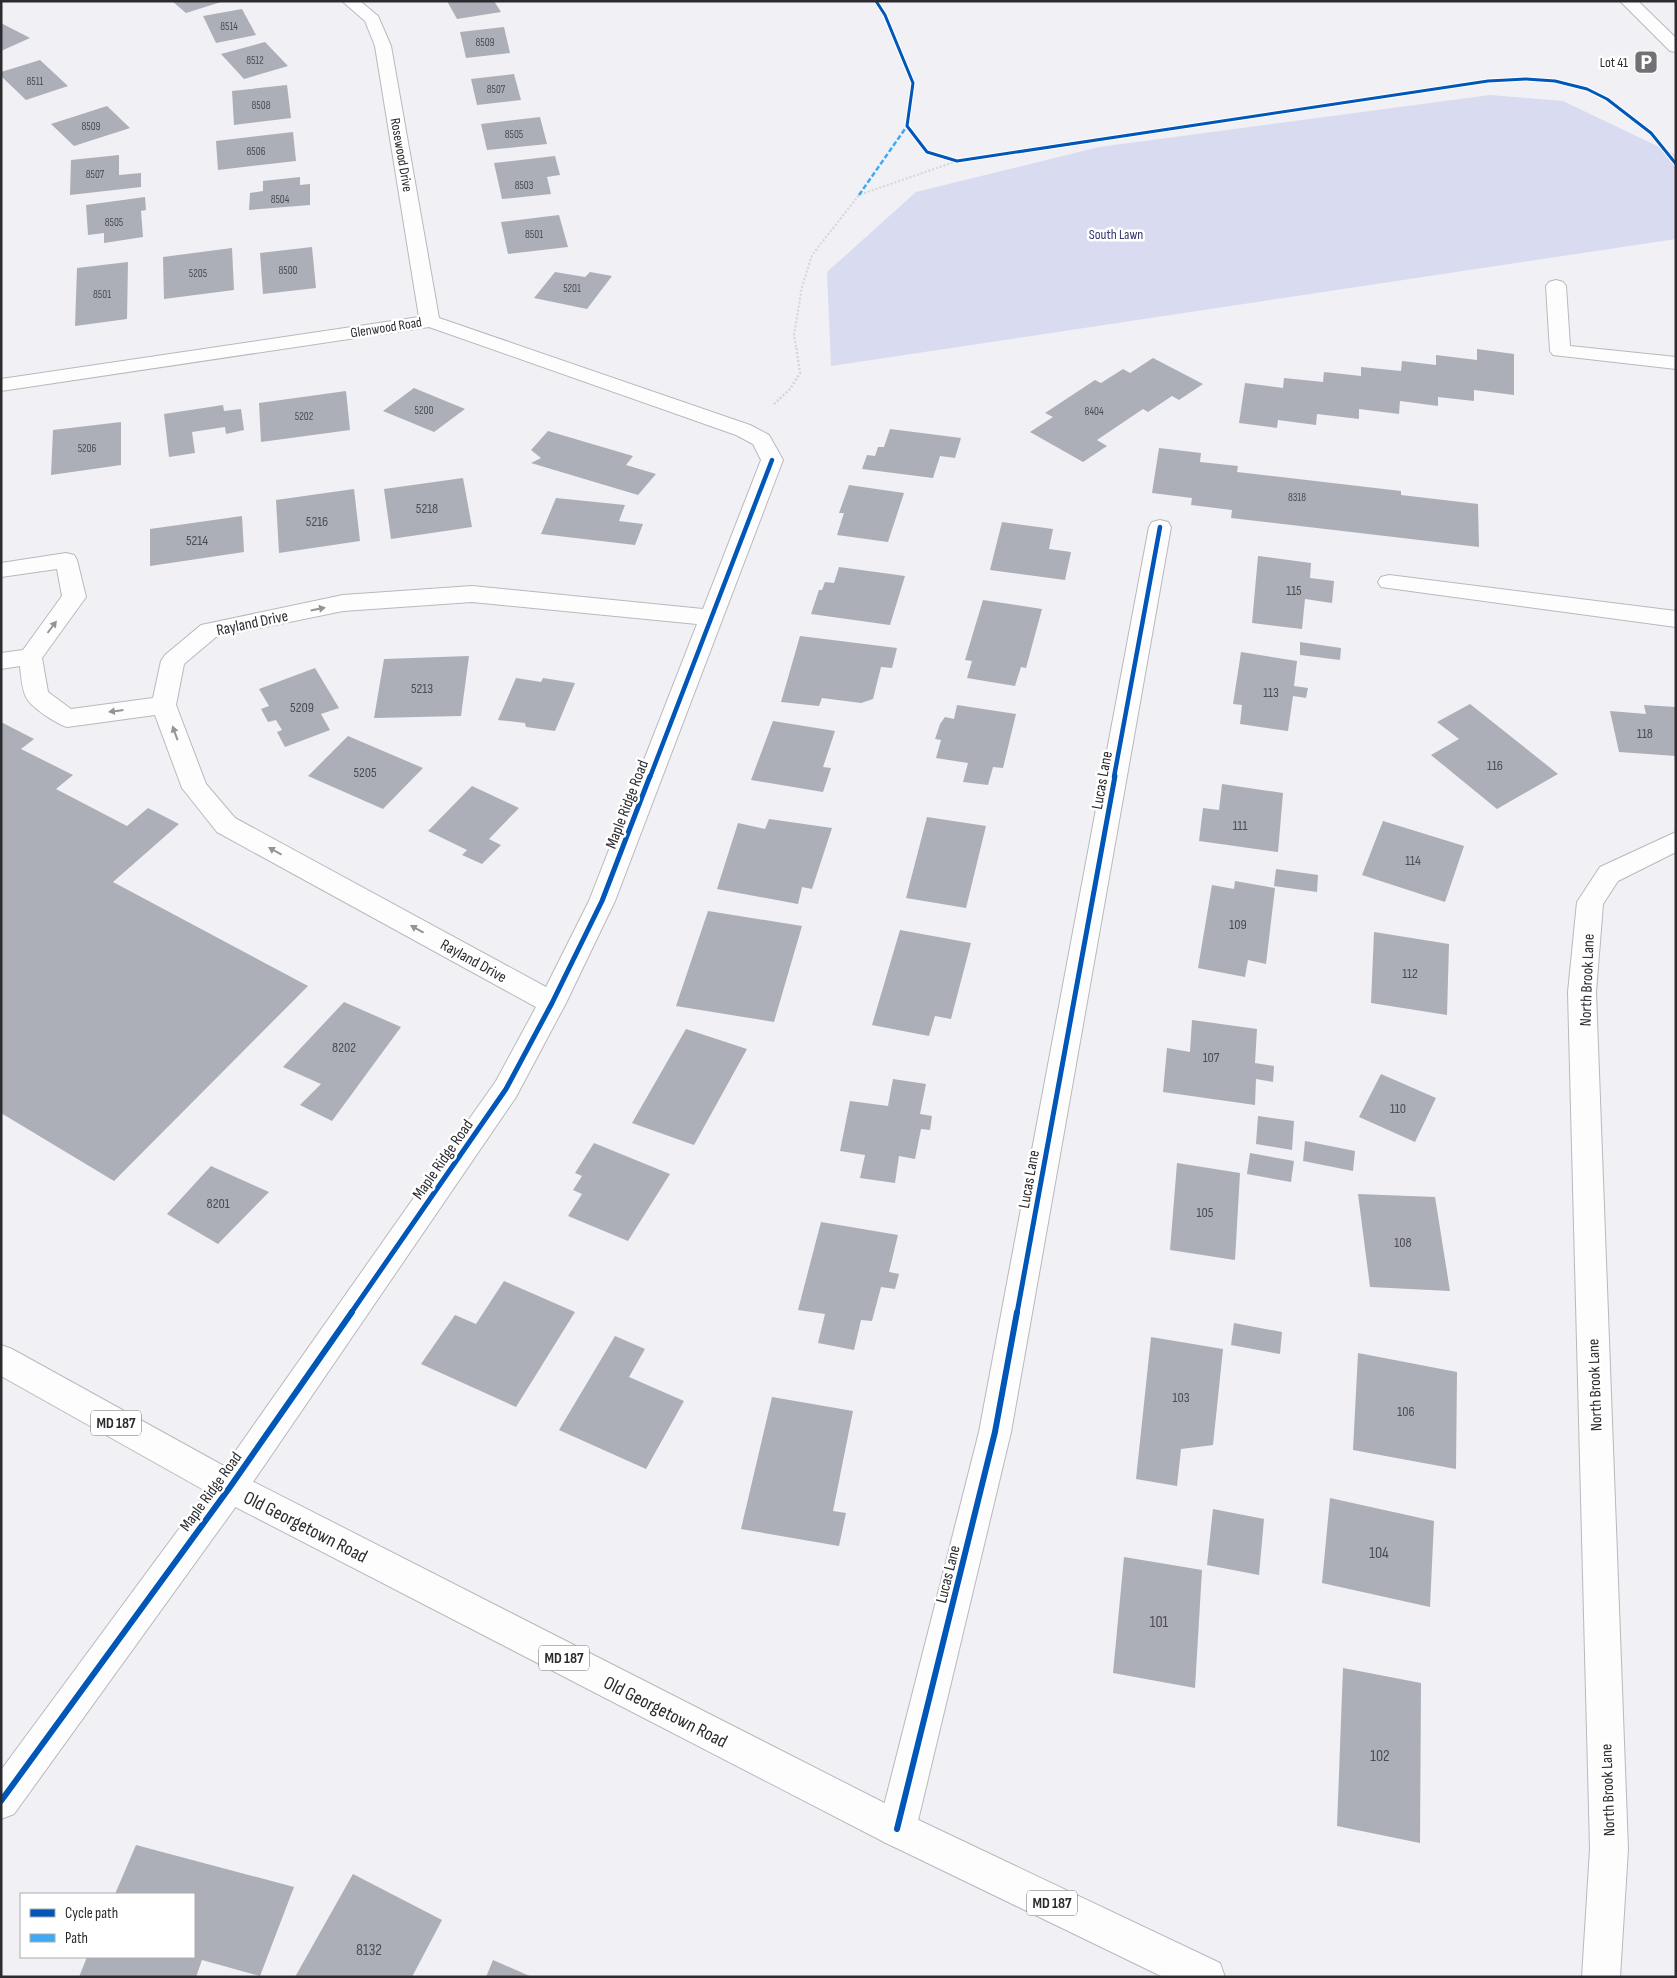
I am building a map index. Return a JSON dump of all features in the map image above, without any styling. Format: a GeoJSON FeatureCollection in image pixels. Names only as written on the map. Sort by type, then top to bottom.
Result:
{"type":"FeatureCollection","features":[{"type":"Feature","properties":{"kind":"street","name":"Rosewood Drive"},"geometry":{"type":"LineString","coordinates":[[350,1],[372,19],[383,46],[430,321]]}},
{"type":"Feature","properties":{"kind":"street"},"geometry":{"type":"LineString","coordinates":[[1628,1],[1676,47]]}},
{"type":"Feature","properties":{"kind":"street"},"geometry":{"type":"LineString","coordinates":[[1556,286],[1560,350],[1676,363]]}},
{"type":"Feature","properties":{"kind":"street","name":"Glenwood Road"},"geometry":{"type":"LineString","coordinates":[[1,385],[430,321],[743,430],[761,440],[772,460]]}},
{"type":"Feature","properties":{"kind":"street","name":"Maple Ridge Road"},"geometry":{"type":"LineString","coordinates":[[1,1801],[230,1487],[506,1089],[552,1003],[602,901],[772,460]]}},
{"type":"Feature","properties":{"kind":"street","name":"Lucas Lane"},"geometry":{"type":"LineString","coordinates":[[898,1829],[994,1432],[1160,527]]}},
{"type":"Feature","properties":{"kind":"street"},"geometry":{"type":"LineString","coordinates":[[1,570],[66,560],[74,597],[30,657],[1,661]]}},
{"type":"Feature","properties":{"kind":"street"},"geometry":{"type":"LineString","coordinates":[[1389,582],[1676,619]]}},
{"type":"Feature","properties":{"kind":"street","name":"Rayland Drive"},"geometry":{"type":"LineString","coordinates":[[552,1003],[226,825],[195,788],[164,705],[173,661],[209,631],[343,604],[472,594],[712,618]]}},
{"type":"Feature","properties":{"kind":"street"},"geometry":{"type":"LineString","coordinates":[[30,657],[37,696],[67,718],[164,705]]}},
{"type":"Feature","properties":{"kind":"street","name":"North Brook Lane"},"geometry":{"type":"LineString","coordinates":[[1601,1977],[1609,1848],[1582,992],[1590,902],[1608,874],[1676,841]]}},
{"type":"Feature","properties":{"kind":"street","name":"Old Georgetown Road"},"geometry":{"type":"LineString","coordinates":[[1,1359],[230,1487],[898,1829],[1206,1977]]}},
{"type":"Feature","properties":{"kind":"path"},"geometry":{"type":"LineString","coordinates":[[950,159],[957,161]]}},
{"type":"Feature","properties":{"kind":"path"},"geometry":{"type":"LineString","coordinates":[[743,430],[790,389],[800,373],[794,335],[802,287],[812,255],[859,195],[957,161],[966,160]]}},
{"type":"Feature","properties":{"kind":"green space","name":"South Lawn"},"geometry":{"type":"Polygon","coordinates":[[[1490,95],[1563,101],[1676,155],[1676,239],[831,366],[827,272],[916,192],[1099,147],[1490,95]]]}},
{"type":"Feature","properties":{"kind":"building"},"geometry":{"type":"Polygon","coordinates":[[[172,1],[221,1],[221,2],[186,13],[172,1]]]}},
{"type":"Feature","properties":{"kind":"building"},"geometry":{"type":"Polygon","coordinates":[[[447,1],[494,1],[501,12],[457,19],[447,1]]]}},
{"type":"Feature","properties":{"kind":"building"},"geometry":{"type":"Polygon","coordinates":[[[242,9],[256,35],[216,43],[203,16],[242,9]]]}},
{"type":"Feature","properties":{"kind":"building"},"geometry":{"type":"Polygon","coordinates":[[[1,23],[30,38],[1,51],[1,23]]]}},
{"type":"Feature","properties":{"kind":"building"},"geometry":{"type":"Polygon","coordinates":[[[504,27],[510,53],[466,58],[460,32],[504,27]]]}},
{"type":"Feature","properties":{"kind":"building"},"geometry":{"type":"Polygon","coordinates":[[[265,42],[288,66],[244,79],[221,54],[265,42]]]}},
{"type":"Feature","properties":{"kind":"building"},"geometry":{"type":"Polygon","coordinates":[[[40,60],[68,86],[26,100],[1,76],[1,72],[40,60]]]}},
{"type":"Feature","properties":{"kind":"building"},"geometry":{"type":"Polygon","coordinates":[[[514,74],[521,100],[477,105],[471,79],[514,74]]]}},
{"type":"Feature","properties":{"kind":"building"},"geometry":{"type":"Polygon","coordinates":[[[287,85],[291,118],[234,125],[232,91],[287,85]]]}},
{"type":"Feature","properties":{"kind":"building"},"geometry":{"type":"Polygon","coordinates":[[[107,106],[130,128],[74,146],[51,124],[107,106]]]}},
{"type":"Feature","properties":{"kind":"building"},"geometry":{"type":"Polygon","coordinates":[[[540,117],[547,144],[487,150],[481,124],[540,117]]]}},
{"type":"Feature","properties":{"kind":"building"},"geometry":{"type":"Polygon","coordinates":[[[293,132],[296,161],[218,170],[216,141],[293,132]]]}},
{"type":"Feature","properties":{"kind":"building"},"geometry":{"type":"Polygon","coordinates":[[[119,155],[119,175],[141,173],[141,187],[70,195],[71,160],[119,155]]]}},
{"type":"Feature","properties":{"kind":"building"},"geometry":{"type":"Polygon","coordinates":[[[555,156],[560,175],[547,177],[551,194],[502,199],[494,163],[555,156]]]}},
{"type":"Feature","properties":{"kind":"building"},"geometry":{"type":"Polygon","coordinates":[[[300,177],[300,185],[310,184],[310,205],[249,210],[250,193],[263,191],[263,181],[300,177]]]}},
{"type":"Feature","properties":{"kind":"building"},"geometry":{"type":"Polygon","coordinates":[[[145,197],[146,210],[141,211],[143,237],[104,243],[104,233],[88,235],[86,205],[145,197]]]}},
{"type":"Feature","properties":{"kind":"building"},"geometry":{"type":"Polygon","coordinates":[[[559,215],[568,247],[508,254],[501,222],[559,215]]]}},
{"type":"Feature","properties":{"kind":"building"},"geometry":{"type":"Polygon","coordinates":[[[312,247],[316,288],[263,294],[260,253],[312,247]]]}},
{"type":"Feature","properties":{"kind":"building"},"geometry":{"type":"Polygon","coordinates":[[[232,248],[234,290],[164,299],[163,257],[232,248]]]}},
{"type":"Feature","properties":{"kind":"building"},"geometry":{"type":"Polygon","coordinates":[[[128,262],[127,319],[75,326],[77,268],[128,262]]]}},
{"type":"Feature","properties":{"kind":"building"},"geometry":{"type":"Polygon","coordinates":[[[555,272],[585,277],[590,272],[612,276],[587,309],[534,298],[555,272]]]}},
{"type":"Feature","properties":{"kind":"building"},"geometry":{"type":"Polygon","coordinates":[[[1477,349],[1514,354],[1514,395],[1474,390],[1474,401],[1438,397],[1438,406],[1400,401],[1399,414],[1359,409],[1359,419],[1317,414],[1316,425],[1278,420],[1277,428],[1239,423],[1245,383],[1283,388],[1284,378],[1323,382],[1324,372],[1361,376],[1361,367],[1401,371],[1402,361],[1436,365],[1436,355],[1477,360],[1477,349]]]}},
{"type":"Feature","properties":{"kind":"building"},"geometry":{"type":"Polygon","coordinates":[[[1153,358],[1203,384],[1179,400],[1172,396],[1148,412],[1143,409],[1097,440],[1107,446],[1083,462],[1030,432],[1053,417],[1045,413],[1095,380],[1101,383],[1123,369],[1130,373],[1153,358]]]}},
{"type":"Feature","properties":{"kind":"building"},"geometry":{"type":"Polygon","coordinates":[[[414,388],[465,409],[434,432],[383,411],[414,388]]]}},
{"type":"Feature","properties":{"kind":"building"},"geometry":{"type":"Polygon","coordinates":[[[346,391],[350,430],[261,442],[259,403],[346,391]]]}},
{"type":"Feature","properties":{"kind":"building"},"geometry":{"type":"Polygon","coordinates":[[[223,405],[224,411],[241,409],[244,430],[226,434],[225,427],[192,432],[195,453],[169,457],[164,414],[223,405]]]}},
{"type":"Feature","properties":{"kind":"building"},"geometry":{"type":"Polygon","coordinates":[[[121,422],[121,465],[51,475],[53,430],[121,422]]]}},
{"type":"Feature","properties":{"kind":"building"},"geometry":{"type":"Polygon","coordinates":[[[890,429],[961,438],[955,458],[940,456],[933,478],[862,469],[867,455],[875,456],[878,447],[884,447],[890,429]]]}},
{"type":"Feature","properties":{"kind":"building"},"geometry":{"type":"Polygon","coordinates":[[[548,431],[633,456],[626,465],[656,474],[638,495],[531,463],[541,458],[531,450],[548,431]]]}},
{"type":"Feature","properties":{"kind":"building"},"geometry":{"type":"Polygon","coordinates":[[[1159,448],[1201,453],[1200,462],[1238,466],[1237,472],[1401,491],[1401,495],[1478,504],[1479,547],[1231,518],[1232,510],[1191,505],[1192,498],[1152,493],[1159,448]]]}},
{"type":"Feature","properties":{"kind":"building"},"geometry":{"type":"Polygon","coordinates":[[[463,478],[472,527],[391,539],[384,489],[463,478]]]}},
{"type":"Feature","properties":{"kind":"building"},"geometry":{"type":"Polygon","coordinates":[[[849,485],[904,493],[888,542],[837,535],[844,513],[839,513],[849,485]]]}},
{"type":"Feature","properties":{"kind":"building"},"geometry":{"type":"Polygon","coordinates":[[[354,489],[360,541],[279,553],[276,500],[354,489]]]}},
{"type":"Feature","properties":{"kind":"building"},"geometry":{"type":"Polygon","coordinates":[[[556,498],[625,505],[619,521],[643,524],[635,545],[541,534],[556,498]]]}},
{"type":"Feature","properties":{"kind":"building"},"geometry":{"type":"Polygon","coordinates":[[[242,516],[244,552],[150,566],[150,529],[242,516]]]}},
{"type":"Feature","properties":{"kind":"building"},"geometry":{"type":"Polygon","coordinates":[[[1002,522],[1053,529],[1049,549],[1071,552],[1065,580],[990,570],[1002,522]]]}},
{"type":"Feature","properties":{"kind":"building"},"geometry":{"type":"Polygon","coordinates":[[[1258,556],[1311,563],[1310,578],[1334,581],[1332,603],[1305,599],[1302,629],[1252,623],[1258,556]]]}},
{"type":"Feature","properties":{"kind":"building"},"geometry":{"type":"Polygon","coordinates":[[[839,567],[905,576],[890,625],[811,614],[819,590],[822,590],[825,582],[834,583],[839,567]]]}},
{"type":"Feature","properties":{"kind":"building"},"geometry":{"type":"Polygon","coordinates":[[[983,600],[1042,609],[1026,668],[1021,667],[1015,686],[967,678],[972,661],[965,660],[983,600]]]}},
{"type":"Feature","properties":{"kind":"building"},"geometry":{"type":"Polygon","coordinates":[[[800,636],[897,648],[892,668],[881,667],[873,699],[861,703],[822,698],[819,706],[781,702],[800,636]]]}},
{"type":"Feature","properties":{"kind":"building"},"geometry":{"type":"Polygon","coordinates":[[[1300,642],[1341,648],[1340,660],[1300,655],[1300,642]]]}},
{"type":"Feature","properties":{"kind":"building"},"geometry":{"type":"Polygon","coordinates":[[[1241,652],[1297,661],[1294,686],[1308,688],[1306,698],[1293,696],[1288,731],[1240,724],[1242,705],[1233,704],[1241,652]]]}},
{"type":"Feature","properties":{"kind":"building"},"geometry":{"type":"Polygon","coordinates":[[[469,656],[461,716],[374,718],[384,659],[469,656]]]}},
{"type":"Feature","properties":{"kind":"building"},"geometry":{"type":"Polygon","coordinates":[[[315,668],[339,708],[321,714],[330,730],[285,747],[277,732],[282,730],[276,720],[268,722],[261,709],[269,706],[259,689],[315,668]]]}},
{"type":"Feature","properties":{"kind":"building"},"geometry":{"type":"Polygon","coordinates":[[[516,678],[541,682],[543,678],[575,683],[555,731],[526,727],[525,723],[498,720],[516,678]]]}},
{"type":"Feature","properties":{"kind":"building"},"geometry":{"type":"Polygon","coordinates":[[[1470,704],[1558,774],[1497,809],[1431,755],[1459,739],[1437,722],[1470,704]]]}},
{"type":"Feature","properties":{"kind":"building"},"geometry":{"type":"Polygon","coordinates":[[[957,705],[1016,714],[1003,768],[993,767],[988,785],[963,782],[968,763],[936,758],[941,740],[935,739],[940,724],[945,717],[954,719],[957,705]]]}},
{"type":"Feature","properties":{"kind":"building"},"geometry":{"type":"Polygon","coordinates":[[[1644,705],[1676,707],[1676,756],[1619,752],[1610,711],[1646,714],[1644,705]]]}},
{"type":"Feature","properties":{"kind":"building"},"geometry":{"type":"Polygon","coordinates":[[[773,721],[835,731],[823,767],[831,768],[823,792],[751,780],[773,721]]]}},
{"type":"Feature","properties":{"kind":"building"},"geometry":{"type":"Polygon","coordinates":[[[1,722],[34,739],[21,749],[73,775],[56,789],[127,826],[148,808],[179,824],[113,882],[308,986],[114,1181],[1,1113],[1,722]]]}},
{"type":"Feature","properties":{"kind":"building"},"geometry":{"type":"Polygon","coordinates":[[[348,736],[423,768],[383,809],[308,776],[348,736]]]}},
{"type":"Feature","properties":{"kind":"building"},"geometry":{"type":"Polygon","coordinates":[[[1222,784],[1283,793],[1278,852],[1199,841],[1203,808],[1219,810],[1222,784]]]}},
{"type":"Feature","properties":{"kind":"building"},"geometry":{"type":"Polygon","coordinates":[[[472,786],[519,808],[489,839],[501,845],[482,864],[462,855],[467,850],[428,831],[472,786]]]}},
{"type":"Feature","properties":{"kind":"building"},"geometry":{"type":"Polygon","coordinates":[[[927,817],[986,826],[966,908],[906,898],[927,817]]]}},
{"type":"Feature","properties":{"kind":"building"},"geometry":{"type":"Polygon","coordinates":[[[769,819],[832,828],[812,889],[802,887],[798,904],[717,889],[738,823],[765,829],[769,819]]]}},
{"type":"Feature","properties":{"kind":"building"},"geometry":{"type":"Polygon","coordinates":[[[1383,821],[1464,846],[1445,902],[1362,875],[1383,821]]]}},
{"type":"Feature","properties":{"kind":"building"},"geometry":{"type":"Polygon","coordinates":[[[1276,869],[1318,875],[1317,892],[1274,886],[1276,869]]]}},
{"type":"Feature","properties":{"kind":"building"},"geometry":{"type":"Polygon","coordinates":[[[1235,881],[1275,888],[1266,964],[1248,960],[1245,977],[1198,968],[1212,885],[1234,889],[1235,881]]]}},
{"type":"Feature","properties":{"kind":"building"},"geometry":{"type":"Polygon","coordinates":[[[708,911],[802,926],[774,1022],[676,1006],[708,911]]]}},
{"type":"Feature","properties":{"kind":"building"},"geometry":{"type":"Polygon","coordinates":[[[900,930],[971,943],[951,1019],[935,1016],[929,1036],[872,1025],[900,930]]]}},
{"type":"Feature","properties":{"kind":"building"},"geometry":{"type":"Polygon","coordinates":[[[1374,932],[1449,944],[1447,1015],[1371,1003],[1374,932]]]}},
{"type":"Feature","properties":{"kind":"building"},"geometry":{"type":"Polygon","coordinates":[[[344,1002],[401,1027],[332,1121],[300,1105],[321,1084],[283,1067],[344,1002]]]}},
{"type":"Feature","properties":{"kind":"building"},"geometry":{"type":"Polygon","coordinates":[[[1192,1020],[1257,1029],[1255,1063],[1274,1066],[1273,1082],[1256,1079],[1255,1105],[1163,1092],[1167,1048],[1190,1052],[1192,1020]]]}},
{"type":"Feature","properties":{"kind":"building"},"geometry":{"type":"Polygon","coordinates":[[[686,1029],[747,1049],[694,1145],[632,1123],[686,1029]]]}},
{"type":"Feature","properties":{"kind":"building"},"geometry":{"type":"Polygon","coordinates":[[[1381,1074],[1436,1098],[1415,1142],[1359,1117],[1381,1074]]]}},
{"type":"Feature","properties":{"kind":"building"},"geometry":{"type":"Polygon","coordinates":[[[893,1079],[926,1084],[920,1114],[932,1116],[930,1130],[921,1129],[915,1159],[899,1156],[895,1183],[860,1178],[865,1155],[840,1151],[850,1101],[888,1106],[893,1079]]]}},
{"type":"Feature","properties":{"kind":"building"},"geometry":{"type":"Polygon","coordinates":[[[1258,1116],[1294,1121],[1292,1150],[1256,1144],[1258,1116]]]}},
{"type":"Feature","properties":{"kind":"building"},"geometry":{"type":"Polygon","coordinates":[[[1305,1141],[1355,1151],[1353,1171],[1303,1161],[1305,1141]]]}},
{"type":"Feature","properties":{"kind":"building"},"geometry":{"type":"Polygon","coordinates":[[[594,1143],[670,1174],[628,1241],[568,1216],[582,1194],[573,1190],[582,1176],[575,1173],[594,1143]]]}},
{"type":"Feature","properties":{"kind":"building"},"geometry":{"type":"Polygon","coordinates":[[[1250,1153],[1294,1161],[1291,1182],[1247,1174],[1250,1153]]]}},
{"type":"Feature","properties":{"kind":"building"},"geometry":{"type":"Polygon","coordinates":[[[1177,1163],[1240,1173],[1235,1260],[1170,1250],[1177,1163]]]}},
{"type":"Feature","properties":{"kind":"building"},"geometry":{"type":"Polygon","coordinates":[[[211,1166],[269,1192],[218,1244],[167,1214],[211,1166]]]}},
{"type":"Feature","properties":{"kind":"building"},"geometry":{"type":"Polygon","coordinates":[[[1358,1194],[1435,1197],[1450,1291],[1370,1287],[1358,1194]]]}},
{"type":"Feature","properties":{"kind":"building"},"geometry":{"type":"Polygon","coordinates":[[[821,1222],[898,1235],[889,1272],[899,1274],[895,1289],[881,1287],[872,1321],[861,1320],[854,1350],[818,1343],[825,1314],[798,1310],[821,1222]]]}},
{"type":"Feature","properties":{"kind":"building"},"geometry":{"type":"Polygon","coordinates":[[[504,1281],[575,1312],[516,1407],[421,1364],[455,1315],[476,1324],[504,1281]]]}},
{"type":"Feature","properties":{"kind":"building"},"geometry":{"type":"Polygon","coordinates":[[[1234,1323],[1282,1332],[1280,1354],[1231,1345],[1234,1323]]]}},
{"type":"Feature","properties":{"kind":"building"},"geometry":{"type":"Polygon","coordinates":[[[615,1336],[645,1349],[629,1377],[684,1401],[646,1469],[559,1430],[615,1336]]]}},
{"type":"Feature","properties":{"kind":"building"},"geometry":{"type":"Polygon","coordinates":[[[1151,1337],[1223,1349],[1213,1445],[1181,1449],[1177,1486],[1136,1479],[1151,1337]]]}},
{"type":"Feature","properties":{"kind":"building"},"geometry":{"type":"Polygon","coordinates":[[[1358,1353],[1457,1372],[1456,1469],[1353,1450],[1358,1353]]]}},
{"type":"Feature","properties":{"kind":"building"},"geometry":{"type":"Polygon","coordinates":[[[772,1397],[853,1411],[833,1511],[846,1513],[839,1546],[741,1529],[772,1397]]]}},
{"type":"Feature","properties":{"kind":"building"},"geometry":{"type":"Polygon","coordinates":[[[1330,1498],[1434,1521],[1430,1607],[1322,1583],[1330,1498]]]}},
{"type":"Feature","properties":{"kind":"building"},"geometry":{"type":"Polygon","coordinates":[[[1213,1509],[1264,1519],[1259,1575],[1207,1565],[1213,1509]]]}},
{"type":"Feature","properties":{"kind":"building"},"geometry":{"type":"Polygon","coordinates":[[[1124,1557],[1202,1570],[1195,1688],[1113,1673],[1124,1557]]]}},
{"type":"Feature","properties":{"kind":"building"},"geometry":{"type":"Polygon","coordinates":[[[1343,1668],[1421,1683],[1420,1843],[1337,1826],[1343,1668]]]}},
{"type":"Feature","properties":{"kind":"building"},"geometry":{"type":"Polygon","coordinates":[[[136,1845],[294,1887],[260,1976],[202,1960],[196,1977],[79,1977],[87,1958],[195,1958],[195,1893],[115,1893],[136,1845]]]}},
{"type":"Feature","properties":{"kind":"building"},"geometry":{"type":"Polygon","coordinates":[[[353,1874],[442,1920],[412,1977],[295,1977],[353,1874]]]}},
{"type":"Feature","properties":{"kind":"building"},"geometry":{"type":"Polygon","coordinates":[[[493,1960],[532,1977],[486,1977],[493,1960]]]}},
{"type":"Feature","properties":{"kind":"marked path"},"geometry":{"type":"LineString","coordinates":[[859,195],[907,126]]}},
{"type":"Feature","properties":{"kind":"cycle path"},"geometry":{"type":"LineString","coordinates":[[876,1],[885,15],[913,83],[907,126],[927,152],[957,161],[1488,81],[1526,79],[1555,81],[1587,89],[1607,99],[1651,133],[1676,164]]}},
{"type":"Feature","properties":{"kind":"cycle path"},"geometry":{"type":"LineString","coordinates":[[1,1801],[230,1487],[506,1089],[552,1003],[602,901],[772,460]]}},
{"type":"Feature","properties":{"kind":"cycle path"},"geometry":{"type":"LineString","coordinates":[[897,1829],[995,1432],[1160,527]]}},
{"type":"Feature","properties":{"kind":"place","name":"Lot 41"},"geometry":{"type":"Point","coordinates":[1646,62]}}]}
